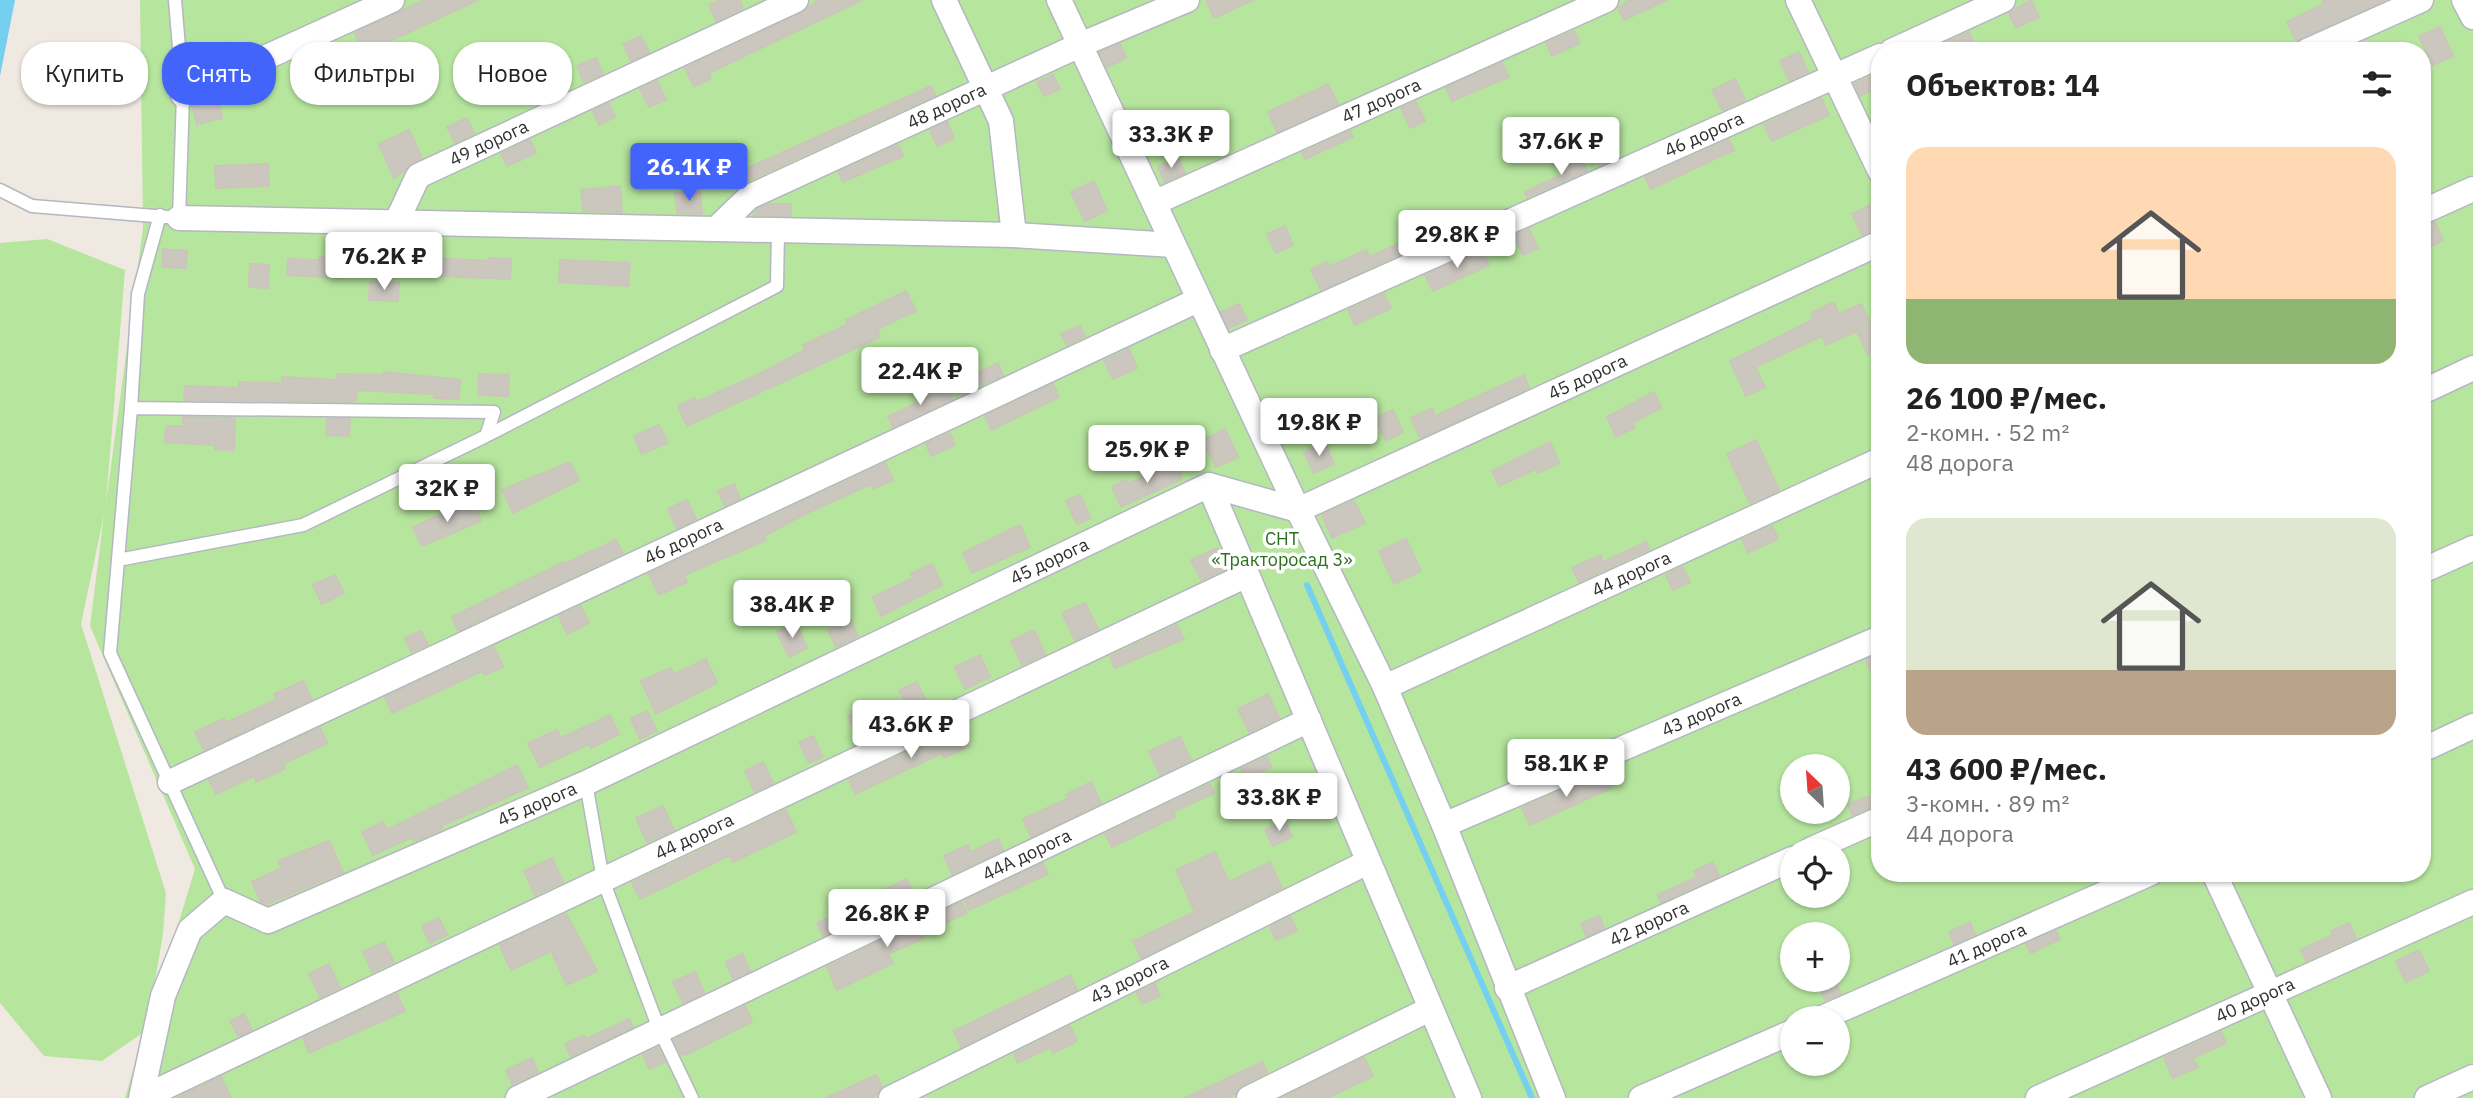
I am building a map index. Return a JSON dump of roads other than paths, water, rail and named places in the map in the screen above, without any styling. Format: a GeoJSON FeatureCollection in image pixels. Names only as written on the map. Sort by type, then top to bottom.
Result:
{"type":"FeatureCollection","features":[{"type":"Feature","properties":{"kind":"street"},"geometry":{"type":"LineString","coordinates":[[276,53],[392,0]]}},
{"type":"Feature","properties":{"kind":"street","name":"49 дорога"},"geometry":{"type":"LineString","coordinates":[[396,223],[418,176],[796,0]]}},
{"type":"Feature","properties":{"kind":"street"},"geometry":{"type":"LineString","coordinates":[[944,0],[1001,121],[1014,235]]}},
{"type":"Feature","properties":{"kind":"street"},"geometry":{"type":"LineString","coordinates":[[1059,0],[1156,202],[1172,245],[1297,510],[1385,687],[1444,825],[1553,1098]]}},
{"type":"Feature","properties":{"kind":"street","name":"48 дорога"},"geometry":{"type":"LineString","coordinates":[[717,228],[749,197],[1080,45],[1187,0]]}},
{"type":"Feature","properties":{"kind":"street","name":"47 дорога"},"geometry":{"type":"LineString","coordinates":[[1156,202],[1606,0]]}},
{"type":"Feature","properties":{"kind":"street"},"geometry":{"type":"LineString","coordinates":[[1798,0],[1871,153]]}},
{"type":"Feature","properties":{"kind":"street"},"geometry":{"type":"LineString","coordinates":[[1912,42],[2003,0]]}},
{"type":"Feature","properties":{"kind":"street"},"geometry":{"type":"LineString","coordinates":[[2328,42],[2421,0]]}},
{"type":"Feature","properties":{"kind":"street"},"geometry":{"type":"LineString","coordinates":[[2464,0],[2473,17]]}},
{"type":"Feature","properties":{"kind":"street","name":"46 дорога"},"geometry":{"type":"LineString","coordinates":[[1222,350],[1871,60]]}},
{"type":"Feature","properties":{"kind":"street"},"geometry":{"type":"LineString","coordinates":[[2431,208],[2473,189]]}},
{"type":"Feature","properties":{"kind":"street"},"geometry":{"type":"LineString","coordinates":[[169,216],[717,228],[778,232],[1014,235],[1172,245]]}},
{"type":"Feature","properties":{"kind":"street","name":"45 дорога"},"geometry":{"type":"LineString","coordinates":[[1297,510],[1871,247]]}},
{"type":"Feature","properties":{"kind":"street","name":"46 дорога"},"geometry":{"type":"LineString","coordinates":[[170,782],[1198,300]]}},
{"type":"Feature","properties":{"kind":"street"},"geometry":{"type":"LineString","coordinates":[[2431,388],[2473,368]]}},
{"type":"Feature","properties":{"kind":"street","name":"44 дорога"},"geometry":{"type":"LineString","coordinates":[[1385,687],[1871,464]]}},
{"type":"Feature","properties":{"kind":"street"},"geometry":{"type":"LineString","coordinates":[[1209,485],[1297,510]]}},
{"type":"Feature","properties":{"kind":"street"},"geometry":{"type":"LineString","coordinates":[[1209,485],[1469,1098]]}},
{"type":"Feature","properties":{"kind":"street","name":"45 дорога"},"geometry":{"type":"LineString","coordinates":[[224,901],[268,921],[586,783],[1209,485]]}},
{"type":"Feature","properties":{"kind":"street"},"geometry":{"type":"LineString","coordinates":[[2431,567],[2473,548]]}},
{"type":"Feature","properties":{"kind":"street","name":"44 дорога"},"geometry":{"type":"LineString","coordinates":[[141,1098],[1247,575]]}},
{"type":"Feature","properties":{"kind":"street","name":"43 дорога"},"geometry":{"type":"LineString","coordinates":[[1444,825],[1871,642]]}},
{"type":"Feature","properties":{"kind":"street","name":"44А дорога"},"geometry":{"type":"LineString","coordinates":[[518,1098],[1308,720]]}},
{"type":"Feature","properties":{"kind":"street"},"geometry":{"type":"LineString","coordinates":[[2431,746],[2473,726]]}},
{"type":"Feature","properties":{"kind":"street"},"geometry":{"type":"LineString","coordinates":[[1837,838],[1871,823]]}},
{"type":"Feature","properties":{"kind":"street","name":"43 дорога"},"geometry":{"type":"LineString","coordinates":[[891,1098],[1367,862]]}},
{"type":"Feature","properties":{"kind":"street","name":"42 дорога"},"geometry":{"type":"LineString","coordinates":[[1507,988],[1780,864]]}},
{"type":"Feature","properties":{"kind":"street","name":"41 дорога"},"geometry":{"type":"LineString","coordinates":[[1849,1006],[2131,882]]}},
{"type":"Feature","properties":{"kind":"street"},"geometry":{"type":"LineString","coordinates":[[2218,882],[2319,1098]]}},
{"type":"Feature","properties":{"kind":"street"},"geometry":{"type":"LineString","coordinates":[[141,1098],[163,996],[190,930],[224,901]]}},
{"type":"Feature","properties":{"kind":"street","name":"40 дорога"},"geometry":{"type":"LineString","coordinates":[[2038,1098],[2473,902]]}},
{"type":"Feature","properties":{"kind":"street"},"geometry":{"type":"LineString","coordinates":[[1249,1098],[1430,1009]]}},
{"type":"Feature","properties":{"kind":"street"},"geometry":{"type":"LineString","coordinates":[[1641,1098],[1780,1037]]}},
{"type":"Feature","properties":{"kind":"street"},"geometry":{"type":"LineString","coordinates":[[2427,1098],[2473,1077]]}},
{"type":"Feature","properties":{"kind":"lane"},"geometry":{"type":"LineString","coordinates":[[175,0],[179,42]]}},
{"type":"Feature","properties":{"kind":"lane"},"geometry":{"type":"LineString","coordinates":[[182,105],[169,216],[138,294],[110,653],[224,901]]}},
{"type":"Feature","properties":{"kind":"lane"},"geometry":{"type":"LineString","coordinates":[[0,190],[12,193],[32,206],[169,216]]}},
{"type":"Feature","properties":{"kind":"lane"},"geometry":{"type":"LineString","coordinates":[[118,560],[303,525],[486,436],[777,286],[778,232]]}},
{"type":"Feature","properties":{"kind":"lane"},"geometry":{"type":"LineString","coordinates":[[131,408],[494,412],[486,436]]}},
{"type":"Feature","properties":{"kind":"lane"},"geometry":{"type":"LineString","coordinates":[[586,783],[603,880],[659,1029],[692,1098]]}},
{"type":"Feature","properties":{"kind":"water"},"geometry":{"type":"Polygon","coordinates":[[[0,0],[15,0],[0,76],[0,0]]]}},
{"type":"Feature","properties":{"kind":"waterway"},"geometry":{"type":"LineString","coordinates":[[1307,585],[1532,1098]]}},
{"type":"Feature","properties":{"kind":"park label","name":"СНТ «Тракторосад 3»"},"geometry":{"type":"Point","coordinates":[1282,549]}}]}
